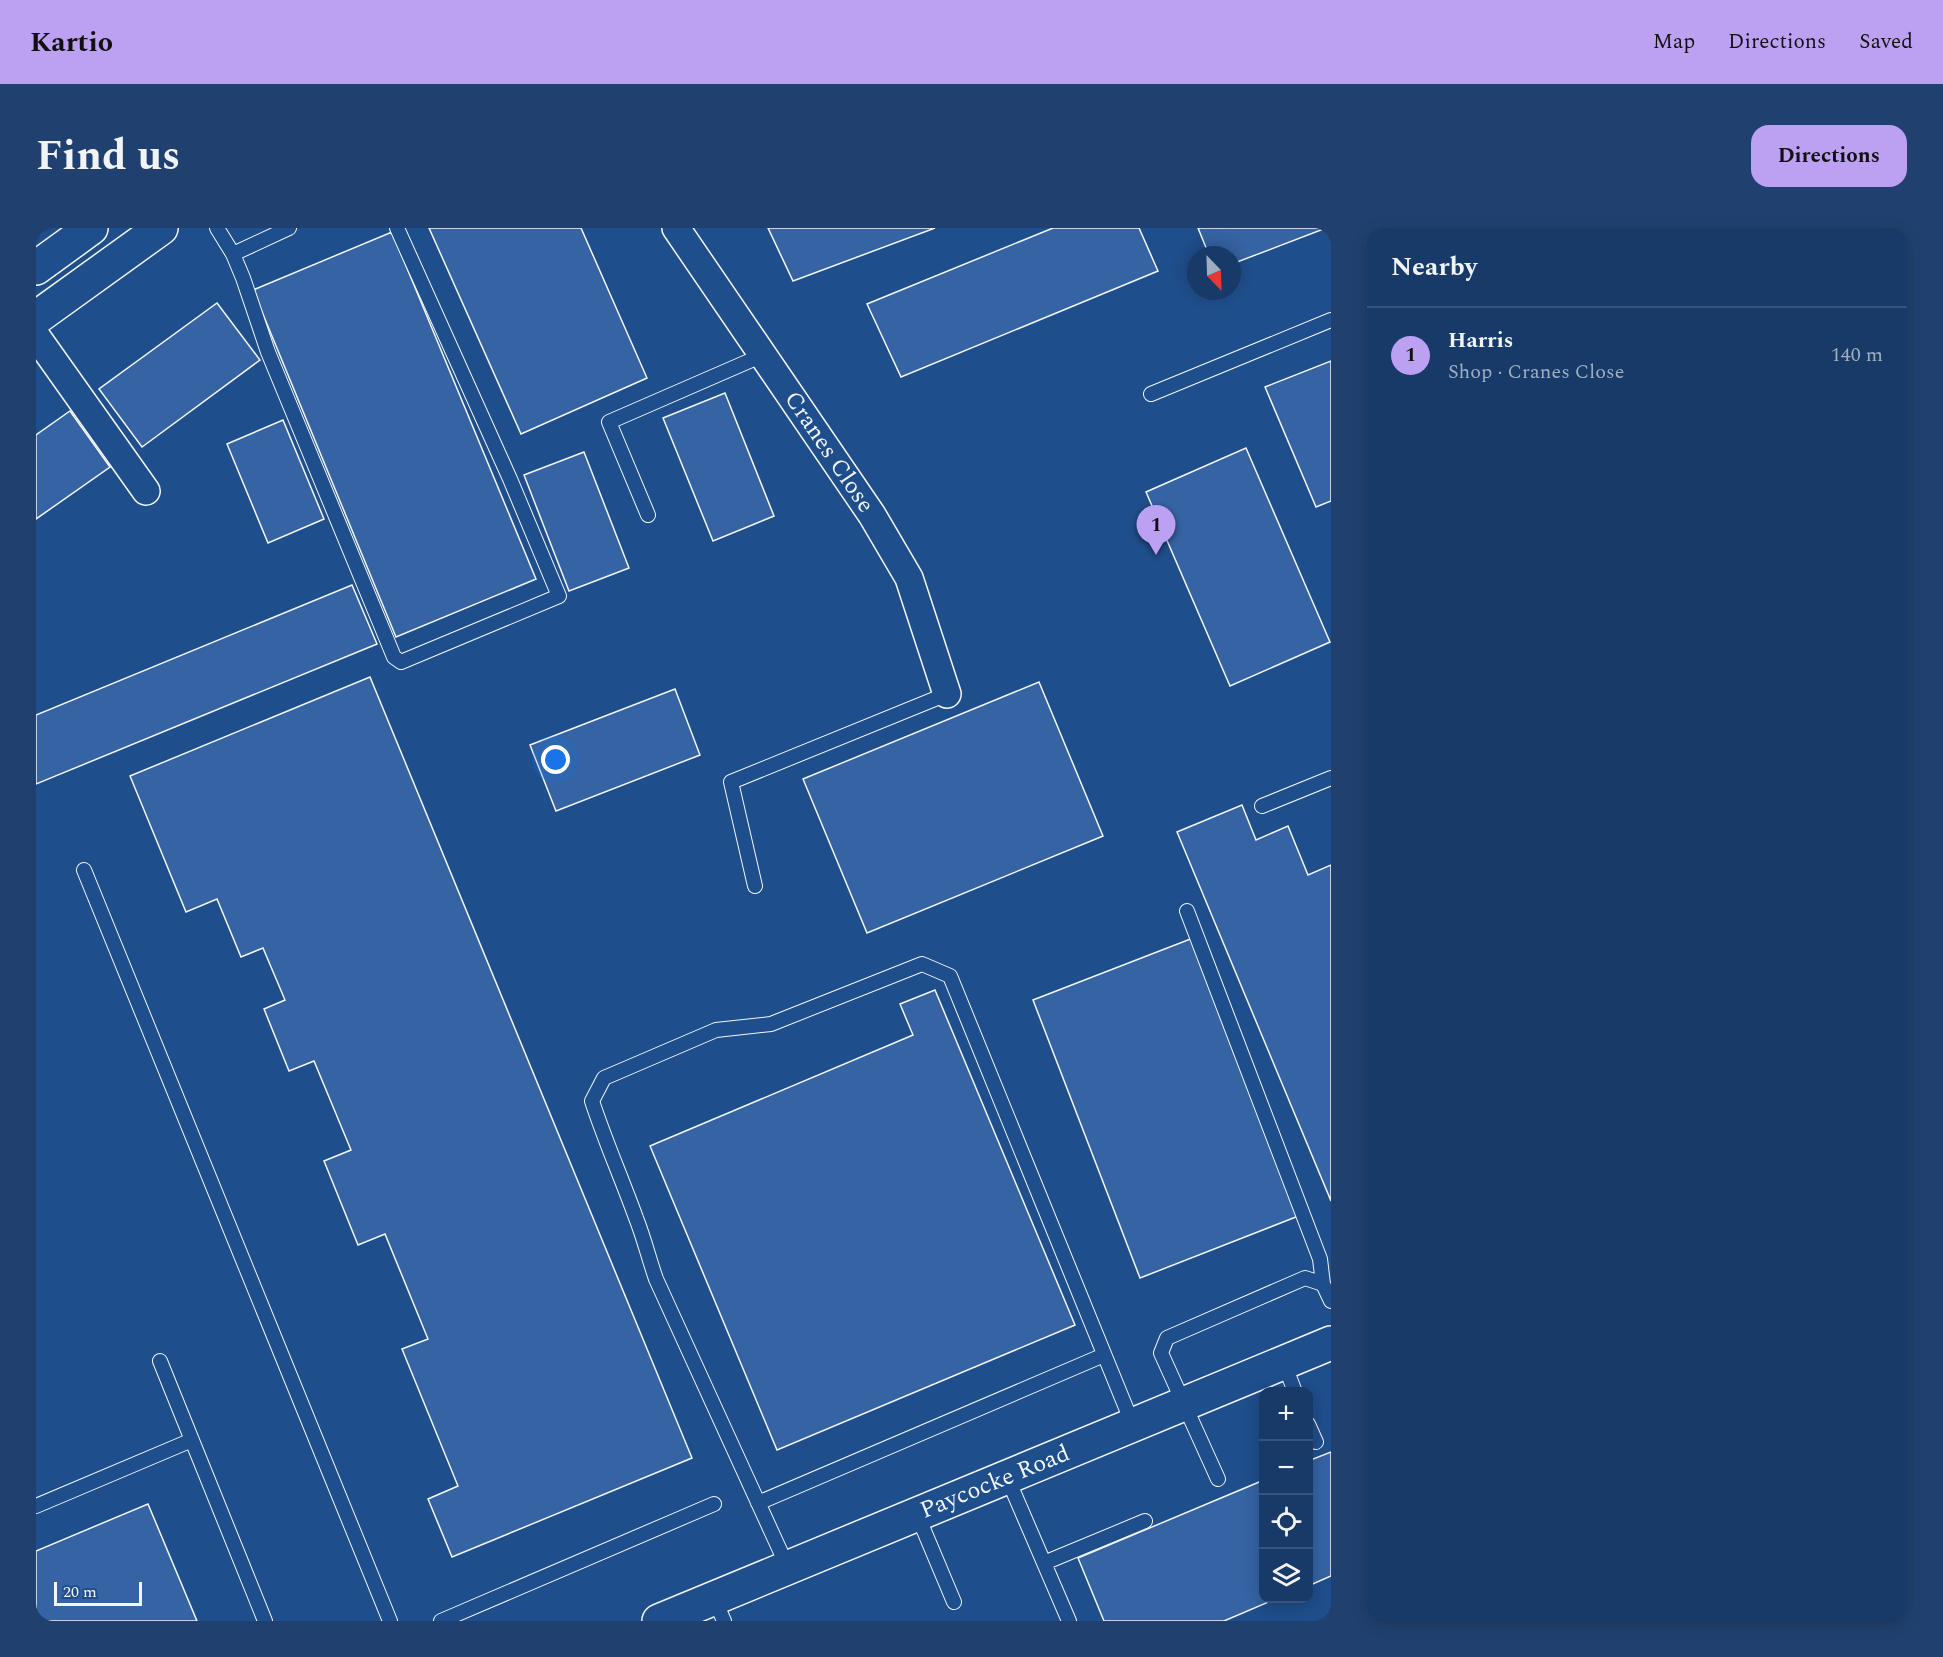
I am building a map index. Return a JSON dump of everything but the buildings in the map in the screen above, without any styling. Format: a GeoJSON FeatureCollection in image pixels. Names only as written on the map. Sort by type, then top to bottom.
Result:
{"type":"FeatureCollection","features":[{"type":"Feature","properties":{"kind":"street"},"geometry":{"type":"LineString","coordinates":[[36,318],[161,228]]}},
{"type":"Feature","properties":{"kind":"street","name":"Cranes Close"},"geometry":{"type":"LineString","coordinates":[[676,228],[872,515],[909,578],[947,694]]}},
{"type":"Feature","properties":{"kind":"street"},"geometry":{"type":"LineString","coordinates":[[36,268],[82,231]]}},
{"type":"Feature","properties":{"kind":"street"},"geometry":{"type":"LineString","coordinates":[[36,336],[146,491]]}},
{"type":"Feature","properties":{"kind":"street","name":"Paycocke Road"},"geometry":{"type":"LineString","coordinates":[[659,1621],[719,1610],[788,1568],[1184,1404],[1289,1377],[1331,1343]]}},
{"type":"Feature","properties":{"kind":"lane"},"geometry":{"type":"LineString","coordinates":[[217,228],[233,254],[273,363],[394,657],[401,662],[559,596],[510,478],[397,228]]}},
{"type":"Feature","properties":{"kind":"lane"},"geometry":{"type":"LineString","coordinates":[[233,254],[289,228]]}},
{"type":"Feature","properties":{"kind":"lane"},"geometry":{"type":"LineString","coordinates":[[1151,394],[1331,320]]}},
{"type":"Feature","properties":{"kind":"lane"},"geometry":{"type":"LineString","coordinates":[[648,515],[609,422],[763,355]]}},
{"type":"Feature","properties":{"kind":"lane"},"geometry":{"type":"LineString","coordinates":[[755,886],[731,782],[947,694]]}},
{"type":"Feature","properties":{"kind":"lane"},"geometry":{"type":"LineString","coordinates":[[1262,806],[1331,778]]}},
{"type":"Feature","properties":{"kind":"lane"},"geometry":{"type":"LineString","coordinates":[[84,870],[390,1621]]}},
{"type":"Feature","properties":{"kind":"lane"},"geometry":{"type":"LineString","coordinates":[[1187,911],[1320,1259],[1323,1284],[1331,1301]]}},
{"type":"Feature","properties":{"kind":"lane"},"geometry":{"type":"LineString","coordinates":[[788,1568],[656,1279],[637,1220],[592,1101],[604,1078],[716,1030],[771,1024],[922,964],[950,976],[1133,1425]]}},
{"type":"Feature","properties":{"kind":"lane"},"geometry":{"type":"LineString","coordinates":[[1218,1479],[1161,1353],[1167,1338],[1305,1278],[1323,1284]]}},
{"type":"Feature","properties":{"kind":"lane"},"geometry":{"type":"LineString","coordinates":[[758,1503],[1104,1355]]}},
{"type":"Feature","properties":{"kind":"lane"},"geometry":{"type":"LineString","coordinates":[[160,1361],[265,1621]]}},
{"type":"Feature","properties":{"kind":"lane"},"geometry":{"type":"LineString","coordinates":[[1313,1435],[1316,1442]]}},
{"type":"Feature","properties":{"kind":"lane"},"geometry":{"type":"LineString","coordinates":[[36,1506],[192,1440]]}},
{"type":"Feature","properties":{"kind":"lane"},"geometry":{"type":"LineString","coordinates":[[1007,1477],[1069,1621]]}},
{"type":"Feature","properties":{"kind":"lane"},"geometry":{"type":"LineString","coordinates":[[441,1621],[714,1504]]}},
{"type":"Feature","properties":{"kind":"lane"},"geometry":{"type":"LineString","coordinates":[[917,1514],[954,1602]]}},
{"type":"Feature","properties":{"kind":"lane"},"geometry":{"type":"LineString","coordinates":[[1044,1563],[1145,1521]]}},
{"type":"Feature","properties":{"kind":"place","name":"Harris"},"geometry":{"type":"Point","coordinates":[1156,555]}}]}
